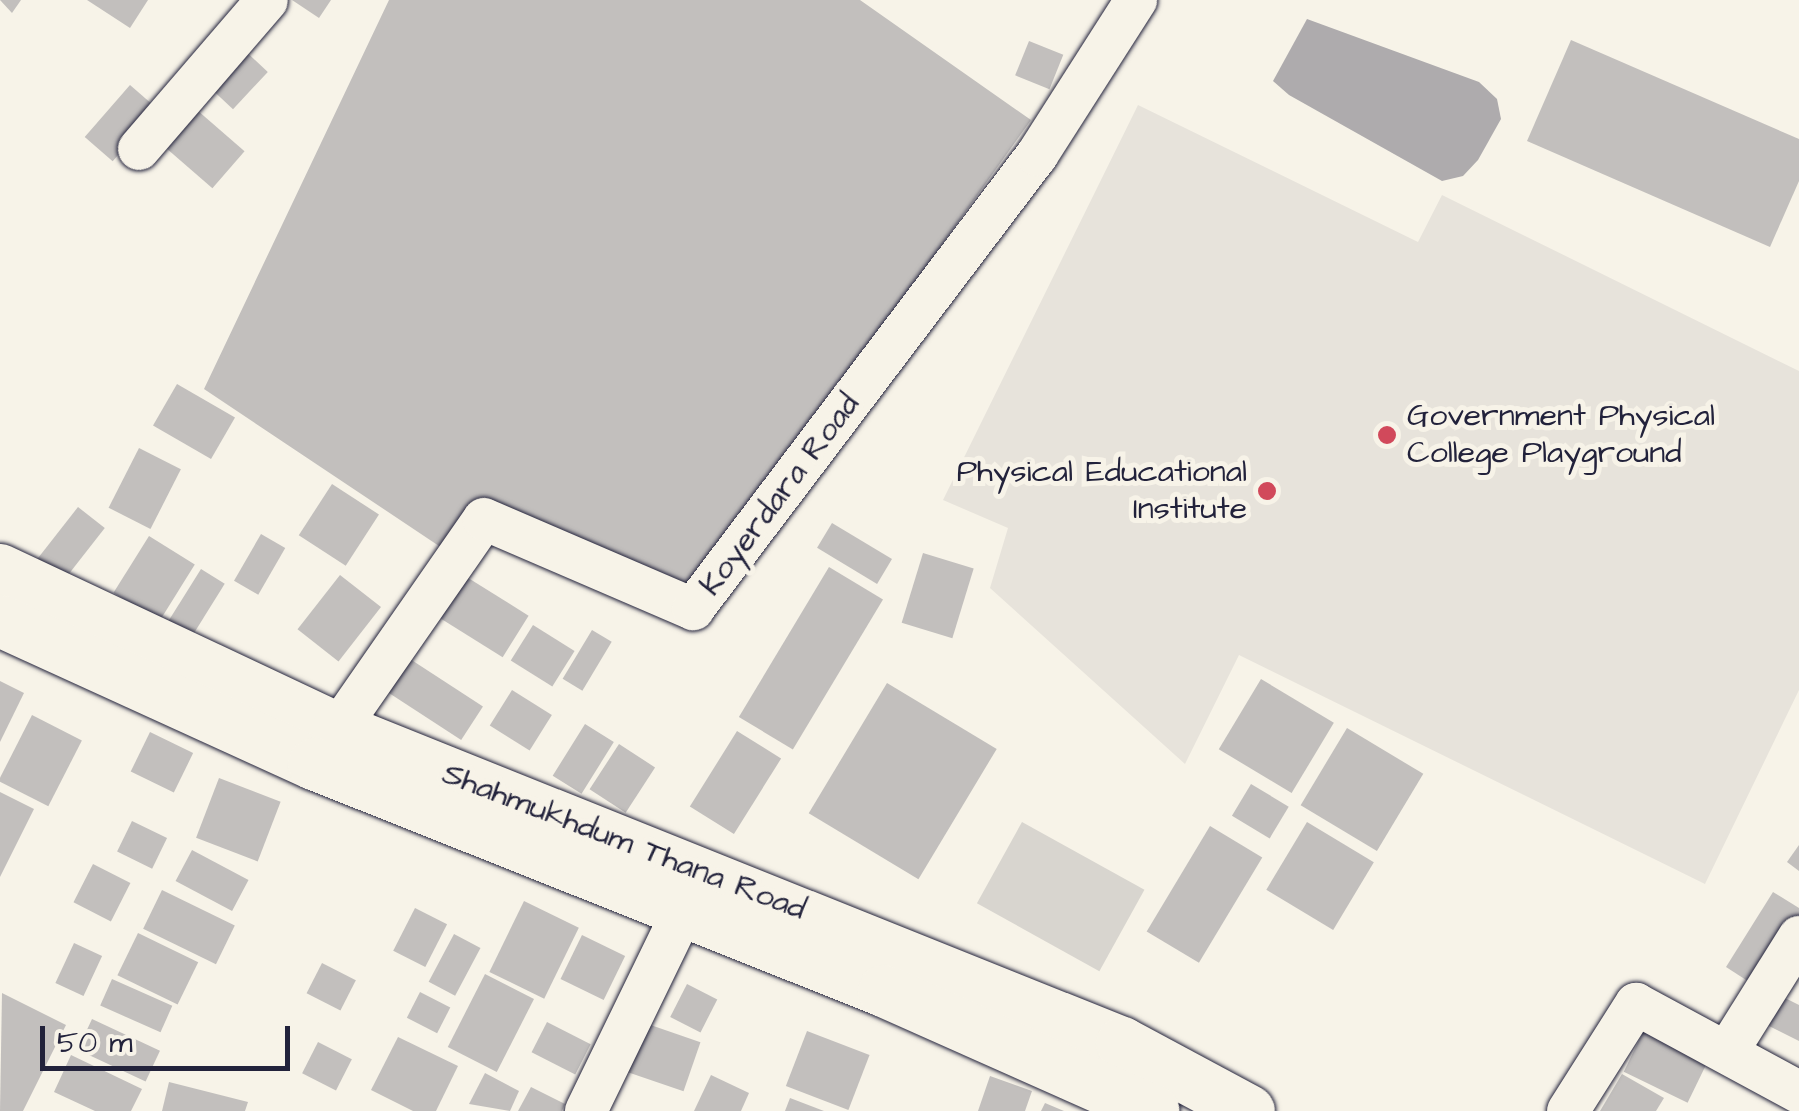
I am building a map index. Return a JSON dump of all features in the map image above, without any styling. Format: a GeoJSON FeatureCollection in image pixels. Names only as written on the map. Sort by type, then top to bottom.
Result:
{"type":"FeatureCollection","features":[{"type":"Feature","properties":{"kind":"main road","name":"Shahmukhdum Thana Road"},"geometry":{"type":"LineString","coordinates":[[0,570],[326,746]]}},
{"type":"Feature","properties":{"kind":"main road","name":"Shahmukhdum Thana Road"},"geometry":{"type":"LineString","coordinates":[[0,621],[326,746],[691,895],[1122,1043],[1249,1111]]}},
{"type":"Feature","properties":{"kind":"main road","name":"Shahmukhdum Thana Road"},"geometry":{"type":"LineString","coordinates":[[691,895],[884,992],[1154,1111]]}},
{"type":"Feature","properties":{"kind":"street"},"geometry":{"type":"LineString","coordinates":[[139,149],[267,0]]}},
{"type":"Feature","properties":{"kind":"street","name":"Koyerdara Road"},"geometry":{"type":"LineString","coordinates":[[326,746],[484,518],[693,609],[1037,155],[1136,0]]}},
{"type":"Feature","properties":{"kind":"street"},"geometry":{"type":"LineString","coordinates":[[586,1111],[691,895]]}},
{"type":"Feature","properties":{"kind":"street"},"geometry":{"type":"LineString","coordinates":[[1727,1052],[1799,937]]}},
{"type":"Feature","properties":{"kind":"street"},"geometry":{"type":"LineString","coordinates":[[1568,1111],[1636,1004],[1799,1092]]}},
{"type":"Feature","properties":{"kind":"shaded area"},"geometry":{"type":"Polygon","coordinates":[[[1307,19],[1479,82],[1497,99],[1501,119],[1478,160],[1463,176],[1442,181],[1289,95],[1273,81],[1307,19]]]}},
{"type":"Feature","properties":{"kind":"shaded area","name":"Government Physical College Playground"},"geometry":{"type":"Polygon","coordinates":[[[1138,105],[1418,242],[1442,195],[1799,371],[1799,690],[1705,884],[1239,655],[1185,764],[990,588],[1008,528],[943,500],[1138,105]]]}},
{"type":"Feature","properties":{"kind":"shaded area"},"geometry":{"type":"Polygon","coordinates":[[[1022,822],[1144,890],[1099,971],[977,903],[1022,822]]]}},
{"type":"Feature","properties":{"kind":"building"},"geometry":{"type":"Polygon","coordinates":[[[0,0],[21,0],[12,13],[0,0]]]}},
{"type":"Feature","properties":{"kind":"building"},"geometry":{"type":"Polygon","coordinates":[[[87,0],[148,0],[130,28],[87,0]]]}},
{"type":"Feature","properties":{"kind":"building"},"geometry":{"type":"Polygon","coordinates":[[[292,0],[331,0],[319,18],[292,0]]]}},
{"type":"Feature","properties":{"kind":"building"},"geometry":{"type":"Polygon","coordinates":[[[389,0],[860,0],[1031,120],[691,596],[486,501],[445,550],[204,389],[389,0]]]}},
{"type":"Feature","properties":{"kind":"building"},"geometry":{"type":"Polygon","coordinates":[[[1571,40],[1799,139],[1799,181],[1770,247],[1527,141],[1571,40]]]}},
{"type":"Feature","properties":{"kind":"building"},"geometry":{"type":"Polygon","coordinates":[[[1029,41],[1063,55],[1049,89],[1015,75],[1029,41]]]}},
{"type":"Feature","properties":{"kind":"building"},"geometry":{"type":"Polygon","coordinates":[[[240,46],[268,72],[233,109],[205,83],[240,46]]]}},
{"type":"Feature","properties":{"kind":"building"},"geometry":{"type":"Polygon","coordinates":[[[130,85],[158,109],[113,161],[85,137],[130,85]]]}},
{"type":"Feature","properties":{"kind":"building"},"geometry":{"type":"Polygon","coordinates":[[[197,110],[245,151],[212,188],[165,147],[197,110]]]}},
{"type":"Feature","properties":{"kind":"building"},"geometry":{"type":"Polygon","coordinates":[[[177,384],[235,418],[211,459],[153,426],[177,384]]]}},
{"type":"Feature","properties":{"kind":"building"},"geometry":{"type":"Polygon","coordinates":[[[139,448],[181,469],[150,529],[109,508],[139,448]]]}},
{"type":"Feature","properties":{"kind":"building"},"geometry":{"type":"Polygon","coordinates":[[[332,484],[379,514],[346,566],[299,535],[332,484]]]}},
{"type":"Feature","properties":{"kind":"building"},"geometry":{"type":"Polygon","coordinates":[[[78,507],[105,528],[54,593],[28,572],[78,507]]]}},
{"type":"Feature","properties":{"kind":"building"},"geometry":{"type":"Polygon","coordinates":[[[832,523],[892,559],[877,584],[817,548],[832,523]]]}},
{"type":"Feature","properties":{"kind":"building"},"geometry":{"type":"Polygon","coordinates":[[[261,534],[285,548],[258,595],[234,581],[261,534]]]}},
{"type":"Feature","properties":{"kind":"building"},"geometry":{"type":"Polygon","coordinates":[[[149,536],[195,565],[159,621],[113,593],[149,536]]]}},
{"type":"Feature","properties":{"kind":"building"},"geometry":{"type":"Polygon","coordinates":[[[923,553],[974,568],[952,638],[902,623],[923,553]]]}},
{"type":"Feature","properties":{"kind":"building"},"geometry":{"type":"Polygon","coordinates":[[[829,567],[883,599],[793,749],[739,717],[829,567]]]}},
{"type":"Feature","properties":{"kind":"building"},"geometry":{"type":"Polygon","coordinates":[[[201,569],[225,584],[192,636],[168,622],[201,569]]]}},
{"type":"Feature","properties":{"kind":"building"},"geometry":{"type":"Polygon","coordinates":[[[340,575],[381,607],[338,661],[298,629],[340,575]]]}},
{"type":"Feature","properties":{"kind":"building"},"geometry":{"type":"Polygon","coordinates":[[[465,576],[529,616],[503,657],[439,618],[465,576]]]}},
{"type":"Feature","properties":{"kind":"building"},"geometry":{"type":"Polygon","coordinates":[[[533,625],[575,651],[552,687],[511,661],[533,625]]]}},
{"type":"Feature","properties":{"kind":"building"},"geometry":{"type":"Polygon","coordinates":[[[592,630],[612,642],[582,691],[563,679],[592,630]]]}},
{"type":"Feature","properties":{"kind":"building"},"geometry":{"type":"Polygon","coordinates":[[[410,659],[483,706],[461,740],[388,693],[410,659]]]}},
{"type":"Feature","properties":{"kind":"building"},"geometry":{"type":"Polygon","coordinates":[[[1261,679],[1334,723],[1292,793],[1219,749],[1261,679]]]}},
{"type":"Feature","properties":{"kind":"building"},"geometry":{"type":"Polygon","coordinates":[[[0,681],[24,693],[0,742],[0,681]]]}},
{"type":"Feature","properties":{"kind":"building"},"geometry":{"type":"Polygon","coordinates":[[[887,683],[997,749],[918,879],[809,813],[887,683]]]}},
{"type":"Feature","properties":{"kind":"building"},"geometry":{"type":"Polygon","coordinates":[[[512,690],[552,715],[530,751],[490,726],[512,690]]]}},
{"type":"Feature","properties":{"kind":"building"},"geometry":{"type":"Polygon","coordinates":[[[32,715],[82,740],[48,806],[0,782],[32,715]]]}},
{"type":"Feature","properties":{"kind":"building"},"geometry":{"type":"Polygon","coordinates":[[[585,724],[614,742],[582,794],[553,776],[585,724]]]}},
{"type":"Feature","properties":{"kind":"building"},"geometry":{"type":"Polygon","coordinates":[[[1347,728],[1423,774],[1377,851],[1301,805],[1347,728]]]}},
{"type":"Feature","properties":{"kind":"building"},"geometry":{"type":"Polygon","coordinates":[[[737,731],[781,759],[734,834],[690,806],[737,731]]]}},
{"type":"Feature","properties":{"kind":"building"},"geometry":{"type":"Polygon","coordinates":[[[150,732],[193,753],[174,793],[131,772],[150,732]]]}},
{"type":"Feature","properties":{"kind":"building"},"geometry":{"type":"Polygon","coordinates":[[[619,744],[655,767],[626,813],[590,789],[619,744]]]}},
{"type":"Feature","properties":{"kind":"building"},"geometry":{"type":"Polygon","coordinates":[[[219,778],[281,802],[258,861],[196,838],[219,778]]]}},
{"type":"Feature","properties":{"kind":"building"},"geometry":{"type":"Polygon","coordinates":[[[1251,784],[1289,807],[1270,838],[1232,816],[1251,784]]]}},
{"type":"Feature","properties":{"kind":"building"},"geometry":{"type":"Polygon","coordinates":[[[0,792],[34,809],[0,877],[0,792]]]}},
{"type":"Feature","properties":{"kind":"building"},"geometry":{"type":"Polygon","coordinates":[[[132,821],[167,838],[152,869],[117,852],[132,821]]]}},
{"type":"Feature","properties":{"kind":"building"},"geometry":{"type":"Polygon","coordinates":[[[1307,822],[1374,862],[1333,930],[1266,890],[1307,822]]]}},
{"type":"Feature","properties":{"kind":"building"},"geometry":{"type":"Polygon","coordinates":[[[1210,826],[1262,857],[1199,963],[1147,931],[1210,826]]]}},
{"type":"Feature","properties":{"kind":"building"},"geometry":{"type":"Polygon","coordinates":[[[1799,845],[1799,871],[1787,862],[1799,845]]]}},
{"type":"Feature","properties":{"kind":"building"},"geometry":{"type":"Polygon","coordinates":[[[192,850],[249,880],[232,911],[176,881],[192,850]]]}},
{"type":"Feature","properties":{"kind":"building"},"geometry":{"type":"Polygon","coordinates":[[[93,864],[130,883],[111,921],[73,902],[93,864]]]}},
{"type":"Feature","properties":{"kind":"building"},"geometry":{"type":"Polygon","coordinates":[[[162,890],[235,926],[216,964],[143,929],[162,890]]]}},
{"type":"Feature","properties":{"kind":"building"},"geometry":{"type":"Polygon","coordinates":[[[1773,892],[1799,908],[1799,922],[1757,987],[1726,967],[1773,892]]]}},
{"type":"Feature","properties":{"kind":"building"},"geometry":{"type":"Polygon","coordinates":[[[524,901],[579,928],[544,999],[489,972],[524,901]]]}},
{"type":"Feature","properties":{"kind":"building"},"geometry":{"type":"Polygon","coordinates":[[[415,908],[447,924],[425,967],[393,951],[415,908]]]}},
{"type":"Feature","properties":{"kind":"building"},"geometry":{"type":"Polygon","coordinates":[[[138,933],[198,962],[178,1005],[117,975],[138,933]]]}},
{"type":"Feature","properties":{"kind":"building"},"geometry":{"type":"Polygon","coordinates":[[[454,934],[480,948],[455,996],[429,982],[454,934]]]}},
{"type":"Feature","properties":{"kind":"building"},"geometry":{"type":"Polygon","coordinates":[[[582,935],[625,956],[604,1000],[561,979],[582,935]]]}},
{"type":"Feature","properties":{"kind":"building"},"geometry":{"type":"Polygon","coordinates":[[[74,943],[102,956],[84,996],[55,983],[74,943]]]}},
{"type":"Feature","properties":{"kind":"building"},"geometry":{"type":"Polygon","coordinates":[[[322,963],[356,980],[340,1011],[307,993],[322,963]]]}},
{"type":"Feature","properties":{"kind":"building"},"geometry":{"type":"Polygon","coordinates":[[[485,974],[534,999],[497,1072],[448,1047],[485,974]]]}},
{"type":"Feature","properties":{"kind":"building"},"geometry":{"type":"Polygon","coordinates":[[[112,979],[172,1006],[160,1032],[100,1005],[112,979]]]}},
{"type":"Feature","properties":{"kind":"building"},"geometry":{"type":"Polygon","coordinates":[[[687,984],[717,999],[700,1032],[670,1017],[687,984]]]}},
{"type":"Feature","properties":{"kind":"building"},"geometry":{"type":"Polygon","coordinates":[[[420,992],[450,1007],[437,1033],[407,1018],[420,992]]]}},
{"type":"Feature","properties":{"kind":"building"},"geometry":{"type":"Polygon","coordinates":[[[2,993],[66,1025],[23,1111],[0,1111],[2,993]]]}},
{"type":"Feature","properties":{"kind":"building"},"geometry":{"type":"Polygon","coordinates":[[[1781,996],[1799,1005],[1799,1041],[1767,1025],[1781,996]]]}},
{"type":"Feature","properties":{"kind":"building"},"geometry":{"type":"Polygon","coordinates":[[[92,1019],[160,1051],[146,1082],[78,1050],[92,1019]]]}},
{"type":"Feature","properties":{"kind":"building"},"geometry":{"type":"Polygon","coordinates":[[[639,1021],[700,1042],[684,1091],[622,1070],[639,1021]]]}},
{"type":"Feature","properties":{"kind":"building"},"geometry":{"type":"Polygon","coordinates":[[[547,1022],[591,1044],[575,1075],[532,1052],[547,1022]]]}},
{"type":"Feature","properties":{"kind":"building"},"geometry":{"type":"Polygon","coordinates":[[[1647,1024],[1711,1055],[1688,1103],[1624,1072],[1647,1024]]]}},
{"type":"Feature","properties":{"kind":"building"},"geometry":{"type":"Polygon","coordinates":[[[807,1031],[870,1055],[848,1110],[786,1086],[807,1031]]]}},
{"type":"Feature","properties":{"kind":"building"},"geometry":{"type":"Polygon","coordinates":[[[398,1037],[458,1066],[436,1111],[413,1111],[371,1090],[398,1037]]]}},
{"type":"Feature","properties":{"kind":"building"},"geometry":{"type":"Polygon","coordinates":[[[318,1042],[352,1059],[336,1090],[302,1073],[318,1042]]]}},
{"type":"Feature","properties":{"kind":"building"},"geometry":{"type":"Polygon","coordinates":[[[71,1055],[142,1089],[131,1111],[95,1111],[54,1092],[71,1055]]]}},
{"type":"Feature","properties":{"kind":"building"},"geometry":{"type":"Polygon","coordinates":[[[485,1073],[519,1091],[510,1111],[469,1104],[485,1073]]]}},
{"type":"Feature","properties":{"kind":"building"},"geometry":{"type":"Polygon","coordinates":[[[1622,1074],[1664,1098],[1656,1111],[1600,1111],[1622,1074]]]}},
{"type":"Feature","properties":{"kind":"building"},"geometry":{"type":"Polygon","coordinates":[[[711,1075],[749,1093],[741,1111],[694,1111],[711,1075]]]}},
{"type":"Feature","properties":{"kind":"building"},"geometry":{"type":"Polygon","coordinates":[[[990,1076],[1032,1091],[1025,1111],[978,1111],[990,1076]]]}},
{"type":"Feature","properties":{"kind":"building"},"geometry":{"type":"Polygon","coordinates":[[[169,1082],[248,1102],[245,1111],[162,1111],[169,1082]]]}},
{"type":"Feature","properties":{"kind":"building"},"geometry":{"type":"Polygon","coordinates":[[[531,1087],[565,1104],[562,1111],[518,1111],[531,1087]]]}},
{"type":"Feature","properties":{"kind":"building"},"geometry":{"type":"Polygon","coordinates":[[[790,1098],[824,1111],[785,1111],[790,1098]]]}},
{"type":"Feature","properties":{"kind":"building"},"geometry":{"type":"Polygon","coordinates":[[[1045,1103],[1064,1111],[1041,1111],[1045,1103]]]}},
{"type":"Feature","properties":{"kind":"place","name":"Government Physical College Playground"},"geometry":{"type":"Point","coordinates":[1387,435]}},
{"type":"Feature","properties":{"kind":"place","name":"Physical Educational Institute"},"geometry":{"type":"Point","coordinates":[1267,491]}}]}
